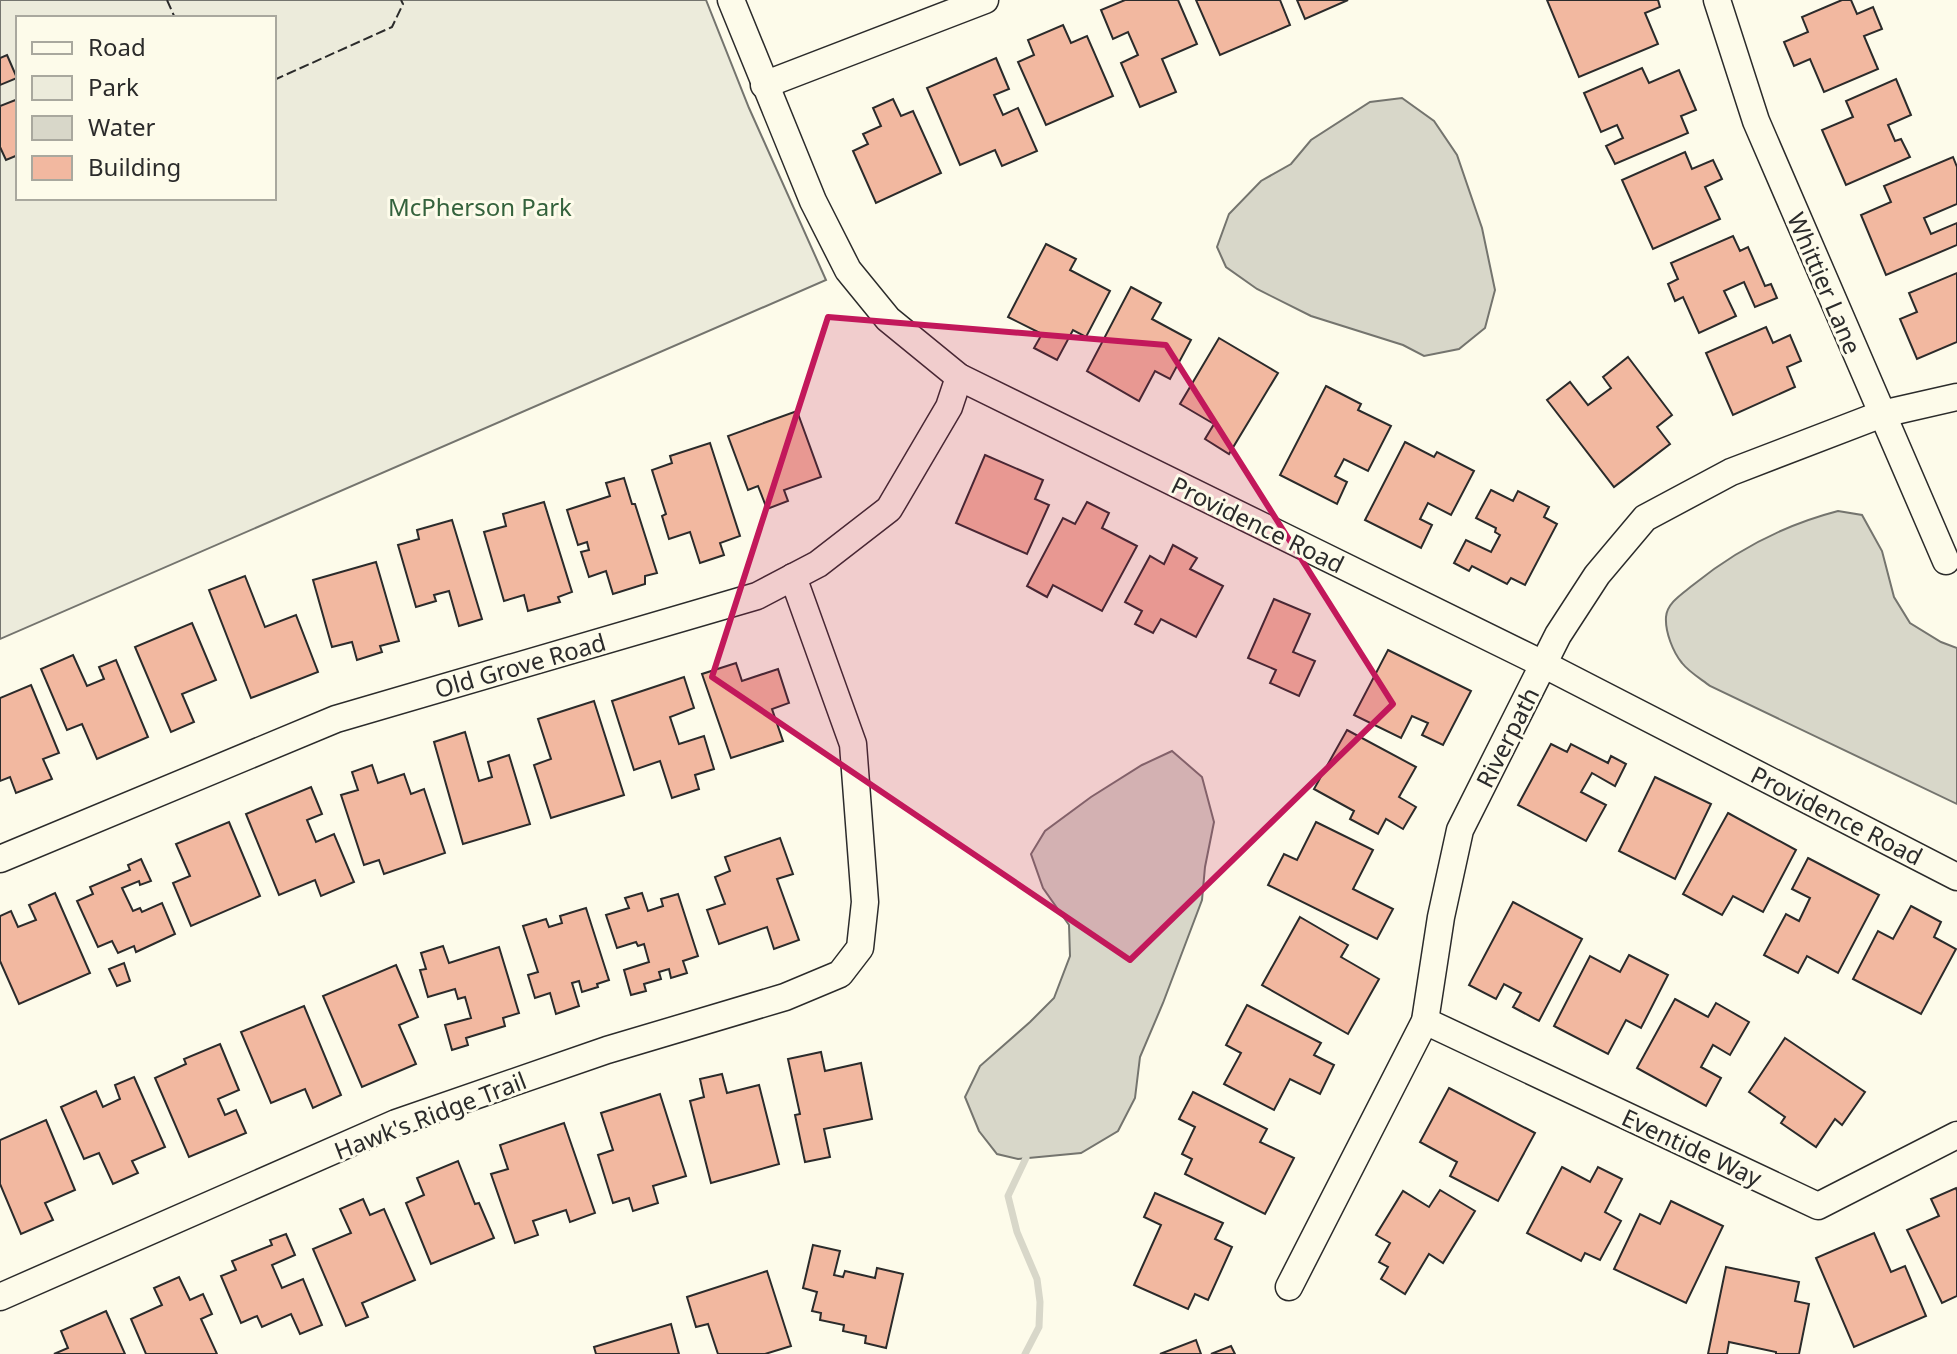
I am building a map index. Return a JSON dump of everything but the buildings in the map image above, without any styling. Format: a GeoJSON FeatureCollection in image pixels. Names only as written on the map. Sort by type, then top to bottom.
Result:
{"type":"FeatureCollection","features":[{"type":"Feature","properties":{"kind":"street","name":"Providence Road"},"geometry":{"type":"LineString","coordinates":[[731,0],[813,201],[848,270],[888,319],[959,377],[1543,664],[1957,877]]}},
{"type":"Feature","properties":{"kind":"street"},"geometry":{"type":"LineString","coordinates":[[764,85],[985,0]]}},
{"type":"Feature","properties":{"kind":"street","name":"Whittier Lane"},"geometry":{"type":"LineString","coordinates":[[1717,0],[1756,121],[1946,561]]}},
{"type":"Feature","properties":{"kind":"street","name":"Old Grove Road"},"geometry":{"type":"LineString","coordinates":[[0,859],[336,719],[757,596],[818,564],[889,509],[949,407],[959,377]]}},
{"type":"Feature","properties":{"kind":"street","name":"Riverpath"},"geometry":{"type":"LineString","coordinates":[[1289,1287],[1425,1021],[1441,917],[1460,830],[1558,635],[1597,575],[1645,518],[1731,472],[1882,414],[1957,397]]}},
{"type":"Feature","properties":{"kind":"street","name":"Hawk's Ridge Trail"},"geometry":{"type":"LineString","coordinates":[[0,1297],[396,1123],[607,1050],[785,997],[840,974],[860,948],[865,902],[853,744],[793,577]]}},
{"type":"Feature","properties":{"kind":"street","name":"Eventide Way"},"geometry":{"type":"LineString","coordinates":[[1425,1021],[1818,1206],[1957,1135]]}},
{"type":"Feature","properties":{"kind":"highlighted area"},"geometry":{"type":"Polygon","coordinates":[[[828,317],[1166,345],[1393,704],[1130,960],[712,677],[828,317]]]}},
{"type":"Feature","properties":{"kind":"green space","name":"McPherson Park"},"geometry":{"type":"Polygon","coordinates":[[[0,0],[706,0],[749,108],[826,280],[0,639],[0,0]]]}},
{"type":"Feature","properties":{"kind":"water"},"geometry":{"type":"Polygon","coordinates":[[[1402,98],[1434,121],[1457,155],[1482,228],[1495,290],[1485,328],[1459,349],[1424,356],[1403,345],[1311,316],[1257,289],[1226,267],[1217,247],[1229,214],[1261,181],[1291,164],[1311,140],[1370,102],[1402,98]]]}},
{"type":"Feature","properties":{"kind":"water"},"geometry":{"type":"Polygon","coordinates":[[[1838,511],[1862,515],[1882,551],[1894,597],[1910,623],[1957,648],[1957,804],[1710,686],[1685,666],[1670,642],[1666,623],[1669,607],[1693,585],[1761,540],[1838,511]]]}},
{"type":"Feature","properties":{"kind":"water"},"geometry":{"type":"Polygon","coordinates":[[[1172,751],[1202,777],[1214,822],[1202,900],[1140,1057],[1135,1098],[1118,1131],[1081,1153],[1018,1159],[997,1154],[979,1131],[965,1097],[980,1066],[1054,998],[1070,956],[1069,925],[1043,888],[1031,854],[1045,831],[1091,797],[1142,765],[1172,751]]]}},
{"type":"Feature","properties":{"kind":"waterway"},"geometry":{"type":"LineString","coordinates":[[1025,1354],[1039,1327],[1040,1302],[1037,1279],[1017,1232],[1008,1196],[1026,1158]]}},
{"type":"Feature","properties":{"kind":"fence"},"geometry":{"type":"LineString","coordinates":[[167,0],[174,16]]}},
{"type":"Feature","properties":{"kind":"fence"},"geometry":{"type":"LineString","coordinates":[[276,79],[392,27],[403,4],[401,0]]}}]}
